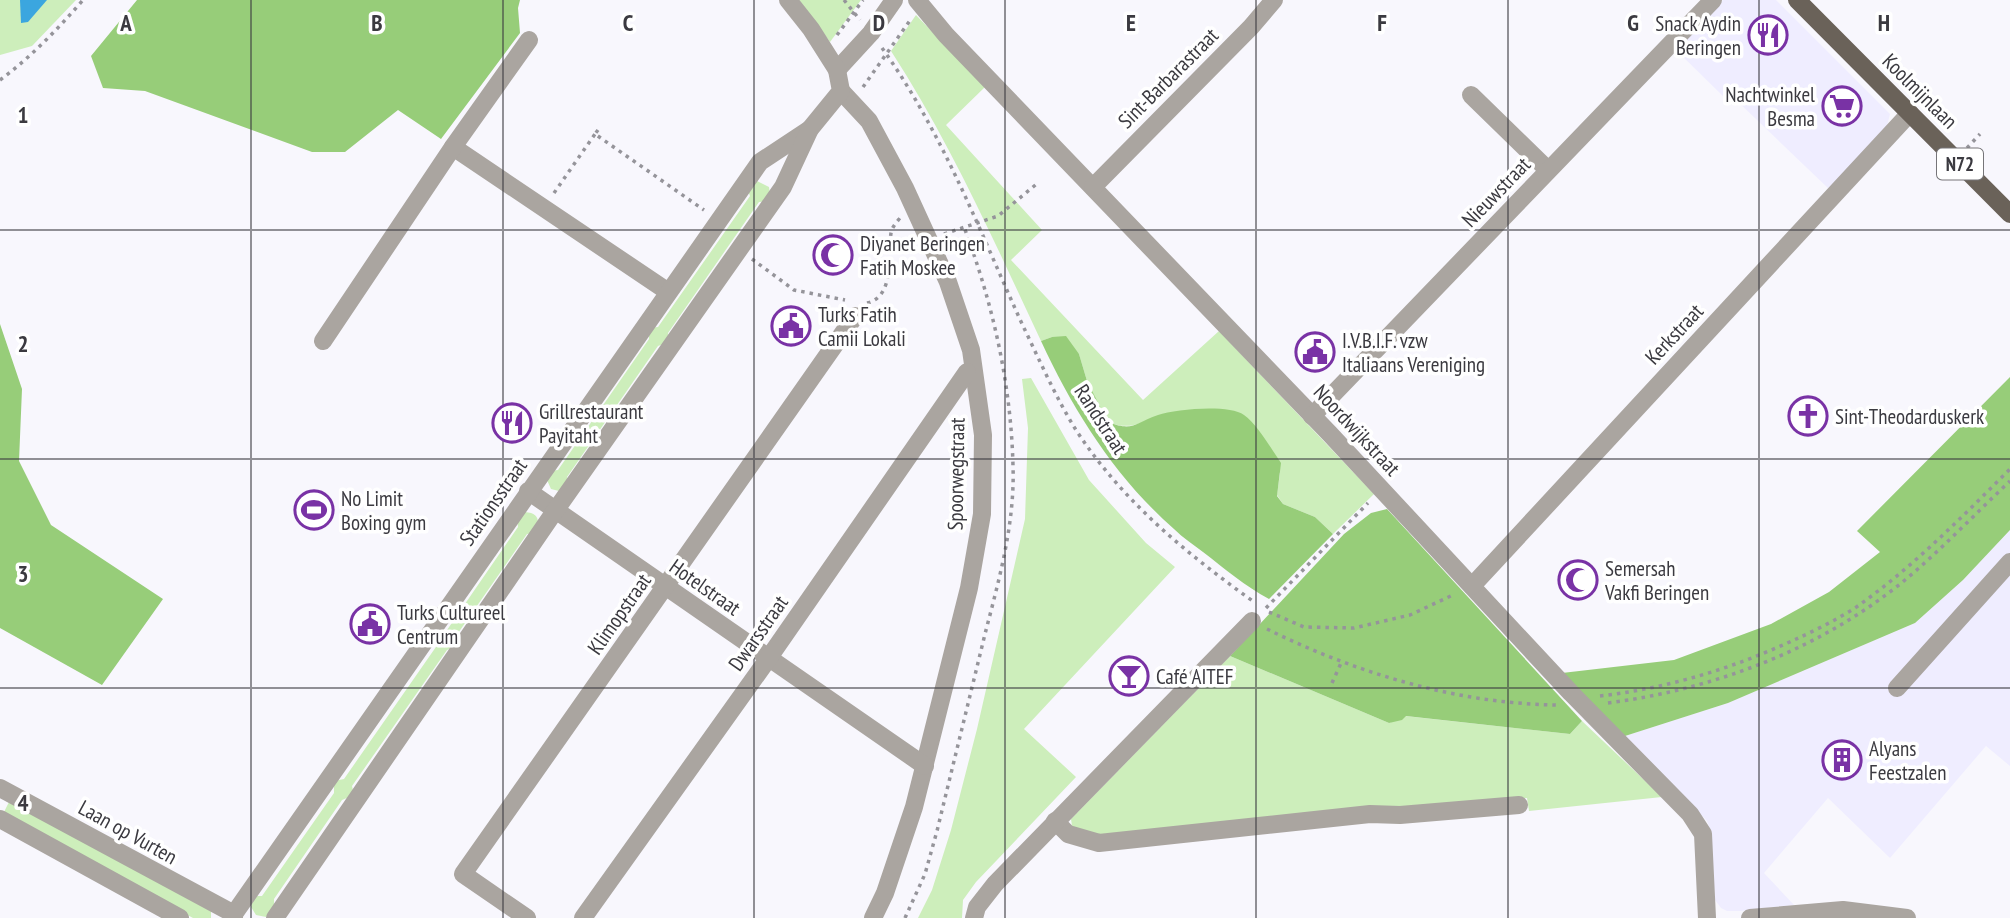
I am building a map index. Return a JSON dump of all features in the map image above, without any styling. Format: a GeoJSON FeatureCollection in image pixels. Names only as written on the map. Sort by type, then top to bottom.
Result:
{"type":"FeatureCollection","features":[{"type":"Feature","properties":{"kind":"main road","name":"Koolmijnlaan"},"geometry":{"type":"LineString","coordinates":[[1797,0],[2010,214]]}},
{"type":"Feature","properties":{"kind":"street"},"geometry":{"type":"LineString","coordinates":[[788,0],[838,70],[846,97]]}},
{"type":"Feature","properties":{"kind":"street"},"geometry":{"type":"LineString","coordinates":[[838,70],[871,33],[894,0]]}},
{"type":"Feature","properties":{"kind":"street","name":"Sint-Barbarastraat"},"geometry":{"type":"LineString","coordinates":[[1093,187],[1251,27],[1274,0]]}},
{"type":"Feature","properties":{"kind":"street","name":"Nieuwstraat"},"geometry":{"type":"LineString","coordinates":[[1312,416],[1713,0]]}},
{"type":"Feature","properties":{"kind":"street","name":"Noordwijkstraat"},"geometry":{"type":"LineString","coordinates":[[919,3],[1580,702],[1690,814],[1703,834],[1707,918]]}},
{"type":"Feature","properties":{"kind":"street"},"geometry":{"type":"LineString","coordinates":[[323,341],[529,40]]}},
{"type":"Feature","properties":{"kind":"street"},"geometry":{"type":"LineString","coordinates":[[1471,95],[1548,170]]}},
{"type":"Feature","properties":{"kind":"street","name":"Stationsstraat"},"geometry":{"type":"LineString","coordinates":[[234,916],[667,291],[760,162],[810,129],[846,97]]}},
{"type":"Feature","properties":{"kind":"street","name":"Spoorwegstraat"},"geometry":{"type":"LineString","coordinates":[[846,97],[869,121],[948,282],[971,349],[983,435],[982,514],[971,576],[914,807],[885,893],[873,918]]}},
{"type":"Feature","properties":{"kind":"street","name":"Kerkstraat"},"geometry":{"type":"LineString","coordinates":[[1472,586],[1910,113]]}},
{"type":"Feature","properties":{"kind":"street","name":"Stationsstraat"},"geometry":{"type":"LineString","coordinates":[[275,918],[555,511],[783,187],[810,129]]}},
{"type":"Feature","properties":{"kind":"street"},"geometry":{"type":"LineString","coordinates":[[453,148],[667,291]]}},
{"type":"Feature","properties":{"kind":"street","name":"Klimopstraat"},"geometry":{"type":"LineString","coordinates":[[527,918],[463,874],[666,587],[853,306]]}},
{"type":"Feature","properties":{"kind":"street","name":"Dwarsstraat"},"geometry":{"type":"LineString","coordinates":[[583,918],[768,659],[967,372]]}},
{"type":"Feature","properties":{"kind":"street","name":"Hotelstraat"},"geometry":{"type":"LineString","coordinates":[[528,491],[925,766]]}},
{"type":"Feature","properties":{"kind":"street"},"geometry":{"type":"LineString","coordinates":[[1897,688],[2010,562]]}},
{"type":"Feature","properties":{"kind":"street"},"geometry":{"type":"LineString","coordinates":[[974,918],[984,897],[1055,821],[1258,615]]}},
{"type":"Feature","properties":{"kind":"street","name":"Laan op Vurten"},"geometry":{"type":"LineString","coordinates":[[0,788],[234,916]]}},
{"type":"Feature","properties":{"kind":"street"},"geometry":{"type":"LineString","coordinates":[[1055,821],[1068,834],[1099,843],[1370,814],[1400,815],[1519,805]]}},
{"type":"Feature","properties":{"kind":"street"},"geometry":{"type":"LineString","coordinates":[[0,819],[180,918]]}},
{"type":"Feature","properties":{"kind":"street"},"geometry":{"type":"LineString","coordinates":[[1750,918],[1843,910],[1907,918]]}},
{"type":"Feature","properties":{"kind":"path"},"geometry":{"type":"LineString","coordinates":[[0,80],[23,63],[83,0]]}},
{"type":"Feature","properties":{"kind":"path"},"geometry":{"type":"LineString","coordinates":[[844,0],[854,13]]}},
{"type":"Feature","properties":{"kind":"path"},"geometry":{"type":"LineString","coordinates":[[825,51],[863,0]]}},
{"type":"Feature","properties":{"kind":"path"},"geometry":{"type":"LineString","coordinates":[[846,97],[886,54],[919,3]]}},
{"type":"Feature","properties":{"kind":"path","name":"Randstraat"},"geometry":{"type":"LineString","coordinates":[[886,54],[907,84],[943,150],[1041,364],[1076,430],[1114,479],[1160,530],[1258,615]]}},
{"type":"Feature","properties":{"kind":"path"},"geometry":{"type":"LineString","coordinates":[[544,208],[597,132],[719,219]]}},
{"type":"Feature","properties":{"kind":"path"},"geometry":{"type":"LineString","coordinates":[[953,230],[998,216],[1039,182]]}},
{"type":"Feature","properties":{"kind":"path"},"geometry":{"type":"LineString","coordinates":[[739,250],[794,290],[853,306],[870,303],[884,288],[893,227],[911,202]]}},
{"type":"Feature","properties":{"kind":"path"},"geometry":{"type":"LineString","coordinates":[[1580,702],[1716,673],[1806,634],[1853,609],[1896,577],[1948,531],[2010,469]]}},
{"type":"Feature","properties":{"kind":"path"},"geometry":{"type":"LineString","coordinates":[[1258,615],[1292,641],[1342,661],[1450,694],[1525,705],[1641,698],[1713,681],[1758,665],[1853,618],[1906,579],[2010,481]]}},
{"type":"Feature","properties":{"kind":"path"},"geometry":{"type":"LineString","coordinates":[[1258,615],[1381,489]]}},
{"type":"Feature","properties":{"kind":"path"},"geometry":{"type":"LineString","coordinates":[[1258,615],[1304,627],[1354,628],[1410,615],[1472,586]]}},
{"type":"Feature","properties":{"kind":"path"},"geometry":{"type":"LineString","coordinates":[[1332,683],[1342,661]]}},
{"type":"Feature","properties":{"kind":"shaded area"},"geometry":{"type":"Polygon","coordinates":[[[1723,0],[1776,0],[1890,114],[1887,126],[1829,189],[1733,97],[1728,101],[1676,50],[1723,0]]]}},
{"type":"Feature","properties":{"kind":"shaded area"},"geometry":{"type":"Polygon","coordinates":[[[2010,530],[2010,766],[1986,746],[1890,858],[1828,798],[1764,873],[1794,905],[1740,911],[1721,908],[1715,900],[1710,829],[1707,821],[1625,736],[1728,703],[1915,623],[1963,580],[2010,530]]]}},
{"type":"Feature","properties":{"kind":"green space"},"geometry":{"type":"Polygon","coordinates":[[[0,0],[76,0],[32,46],[0,55],[0,0]]]}},
{"type":"Feature","properties":{"kind":"green space"},"geometry":{"type":"Polygon","coordinates":[[[137,0],[520,0],[520,33],[441,139],[398,110],[345,152],[312,152],[145,91],[103,88],[91,56],[137,0]]]}},
{"type":"Feature","properties":{"kind":"green space"},"geometry":{"type":"Polygon","coordinates":[[[799,0],[861,0],[830,42],[799,0]]]}},
{"type":"Feature","properties":{"kind":"green space"},"geometry":{"type":"Polygon","coordinates":[[[916,15],[985,87],[946,125],[1042,230],[1011,260],[1143,400],[1219,331],[1374,494],[1333,534],[1315,517],[1283,504],[1277,495],[1280,473],[1154,417],[1131,426],[1107,422],[1087,381],[1079,354],[1052,337],[1041,341],[952,157],[891,51],[916,15]]]}},
{"type":"Feature","properties":{"kind":"green space"},"geometry":{"type":"Polygon","coordinates":[[[757,181],[769,187],[770,195],[767,201],[759,202],[668,333],[669,342],[658,346],[567,477],[570,485],[559,491],[551,489],[547,480],[550,471],[558,470],[649,339],[649,328],[658,327],[750,196],[747,188],[757,181]]]}},
{"type":"Feature","properties":{"kind":"green space"},"geometry":{"type":"Polygon","coordinates":[[[0,324],[22,389],[19,461],[51,525],[163,599],[102,685],[0,628],[0,324]]]}},
{"type":"Feature","properties":{"kind":"green space"},"geometry":{"type":"Polygon","coordinates":[[[1066,336],[1079,354],[1087,381],[1108,422],[1129,426],[1158,415],[1189,409],[1227,410],[1244,415],[1259,431],[1281,463],[1277,496],[1283,504],[1315,517],[1333,534],[1269,599],[1235,577],[1181,535],[1153,509],[1133,488],[1098,442],[1067,393],[1041,341],[1066,336]]]}},
{"type":"Feature","properties":{"kind":"green space"},"geometry":{"type":"Polygon","coordinates":[[[2010,377],[2010,530],[1963,580],[1915,623],[1728,703],[1625,736],[1562,673],[1674,660],[1771,624],[1829,592],[1880,552],[1857,531],[2010,377]]]}},
{"type":"Feature","properties":{"kind":"green space"},"geometry":{"type":"Polygon","coordinates":[[[1031,378],[1089,480],[1146,543],[1175,567],[1024,729],[1076,777],[976,882],[963,900],[962,918],[918,918],[932,890],[951,830],[1025,519],[1028,428],[1022,379],[1031,378]]]}},
{"type":"Feature","properties":{"kind":"green space"},"geometry":{"type":"Polygon","coordinates":[[[1387,509],[1582,721],[1570,734],[1406,716],[1402,720],[1389,723],[1230,656],[1344,534],[1371,513],[1387,509]]]}},
{"type":"Feature","properties":{"kind":"green space"},"geometry":{"type":"Polygon","coordinates":[[[525,512],[536,516],[536,533],[527,534],[456,636],[458,646],[447,650],[352,786],[354,795],[342,800],[274,899],[274,911],[266,917],[256,915],[251,907],[254,896],[262,896],[334,793],[334,781],[344,779],[438,644],[436,634],[447,630],[518,527],[517,518],[525,512]]]}},
{"type":"Feature","properties":{"kind":"green space"},"geometry":{"type":"Polygon","coordinates":[[[1230,656],[1389,723],[1405,716],[1570,734],[1582,721],[1662,797],[1529,811],[1527,798],[1096,836],[1072,826],[1071,819],[1230,656]]]}},
{"type":"Feature","properties":{"kind":"green space"},"geometry":{"type":"Polygon","coordinates":[[[9,802],[211,911],[211,918],[193,918],[12,819],[4,812],[9,802]]]}},
{"type":"Feature","properties":{"kind":"water"},"geometry":{"type":"Polygon","coordinates":[[[20,0],[47,0],[28,22],[21,23],[20,0]]]}},
{"type":"Feature","properties":{"kind":"place","name":"Snack Aydin Beringen"},"geometry":{"type":"Point","coordinates":[1768,35]}},
{"type":"Feature","properties":{"kind":"place","name":"Nachtwinkel Besma"},"geometry":{"type":"Point","coordinates":[1842,106]}},
{"type":"Feature","properties":{"kind":"place","name":"Diyanet Beringen Fatih Moskee"},"geometry":{"type":"Point","coordinates":[833,255]}},
{"type":"Feature","properties":{"kind":"place","name":"Turks Fatih Camii Lokali"},"geometry":{"type":"Point","coordinates":[791,326]}},
{"type":"Feature","properties":{"kind":"place","name":"I.V.B.I.F. vzw Italiaans Vereniging"},"geometry":{"type":"Point","coordinates":[1315,352]}},
{"type":"Feature","properties":{"kind":"place","name":"Sint-Theodarduskerk"},"geometry":{"type":"Point","coordinates":[1808,416]}},
{"type":"Feature","properties":{"kind":"place","name":"Grillrestaurant Payitaht"},"geometry":{"type":"Point","coordinates":[512,423]}},
{"type":"Feature","properties":{"kind":"place","name":"No Limit Boxing gym"},"geometry":{"type":"Point","coordinates":[314,510]}},
{"type":"Feature","properties":{"kind":"place","name":"Semersah Vakfi Beringen"},"geometry":{"type":"Point","coordinates":[1578,580]}},
{"type":"Feature","properties":{"kind":"place","name":"Turks Cultureel Centrum"},"geometry":{"type":"Point","coordinates":[370,624]}},
{"type":"Feature","properties":{"kind":"place","name":"Café AITEF"},"geometry":{"type":"Point","coordinates":[1129,676]}},
{"type":"Feature","properties":{"kind":"place","name":"Alyans Feestzalen"},"geometry":{"type":"Point","coordinates":[1842,760]}}]}
